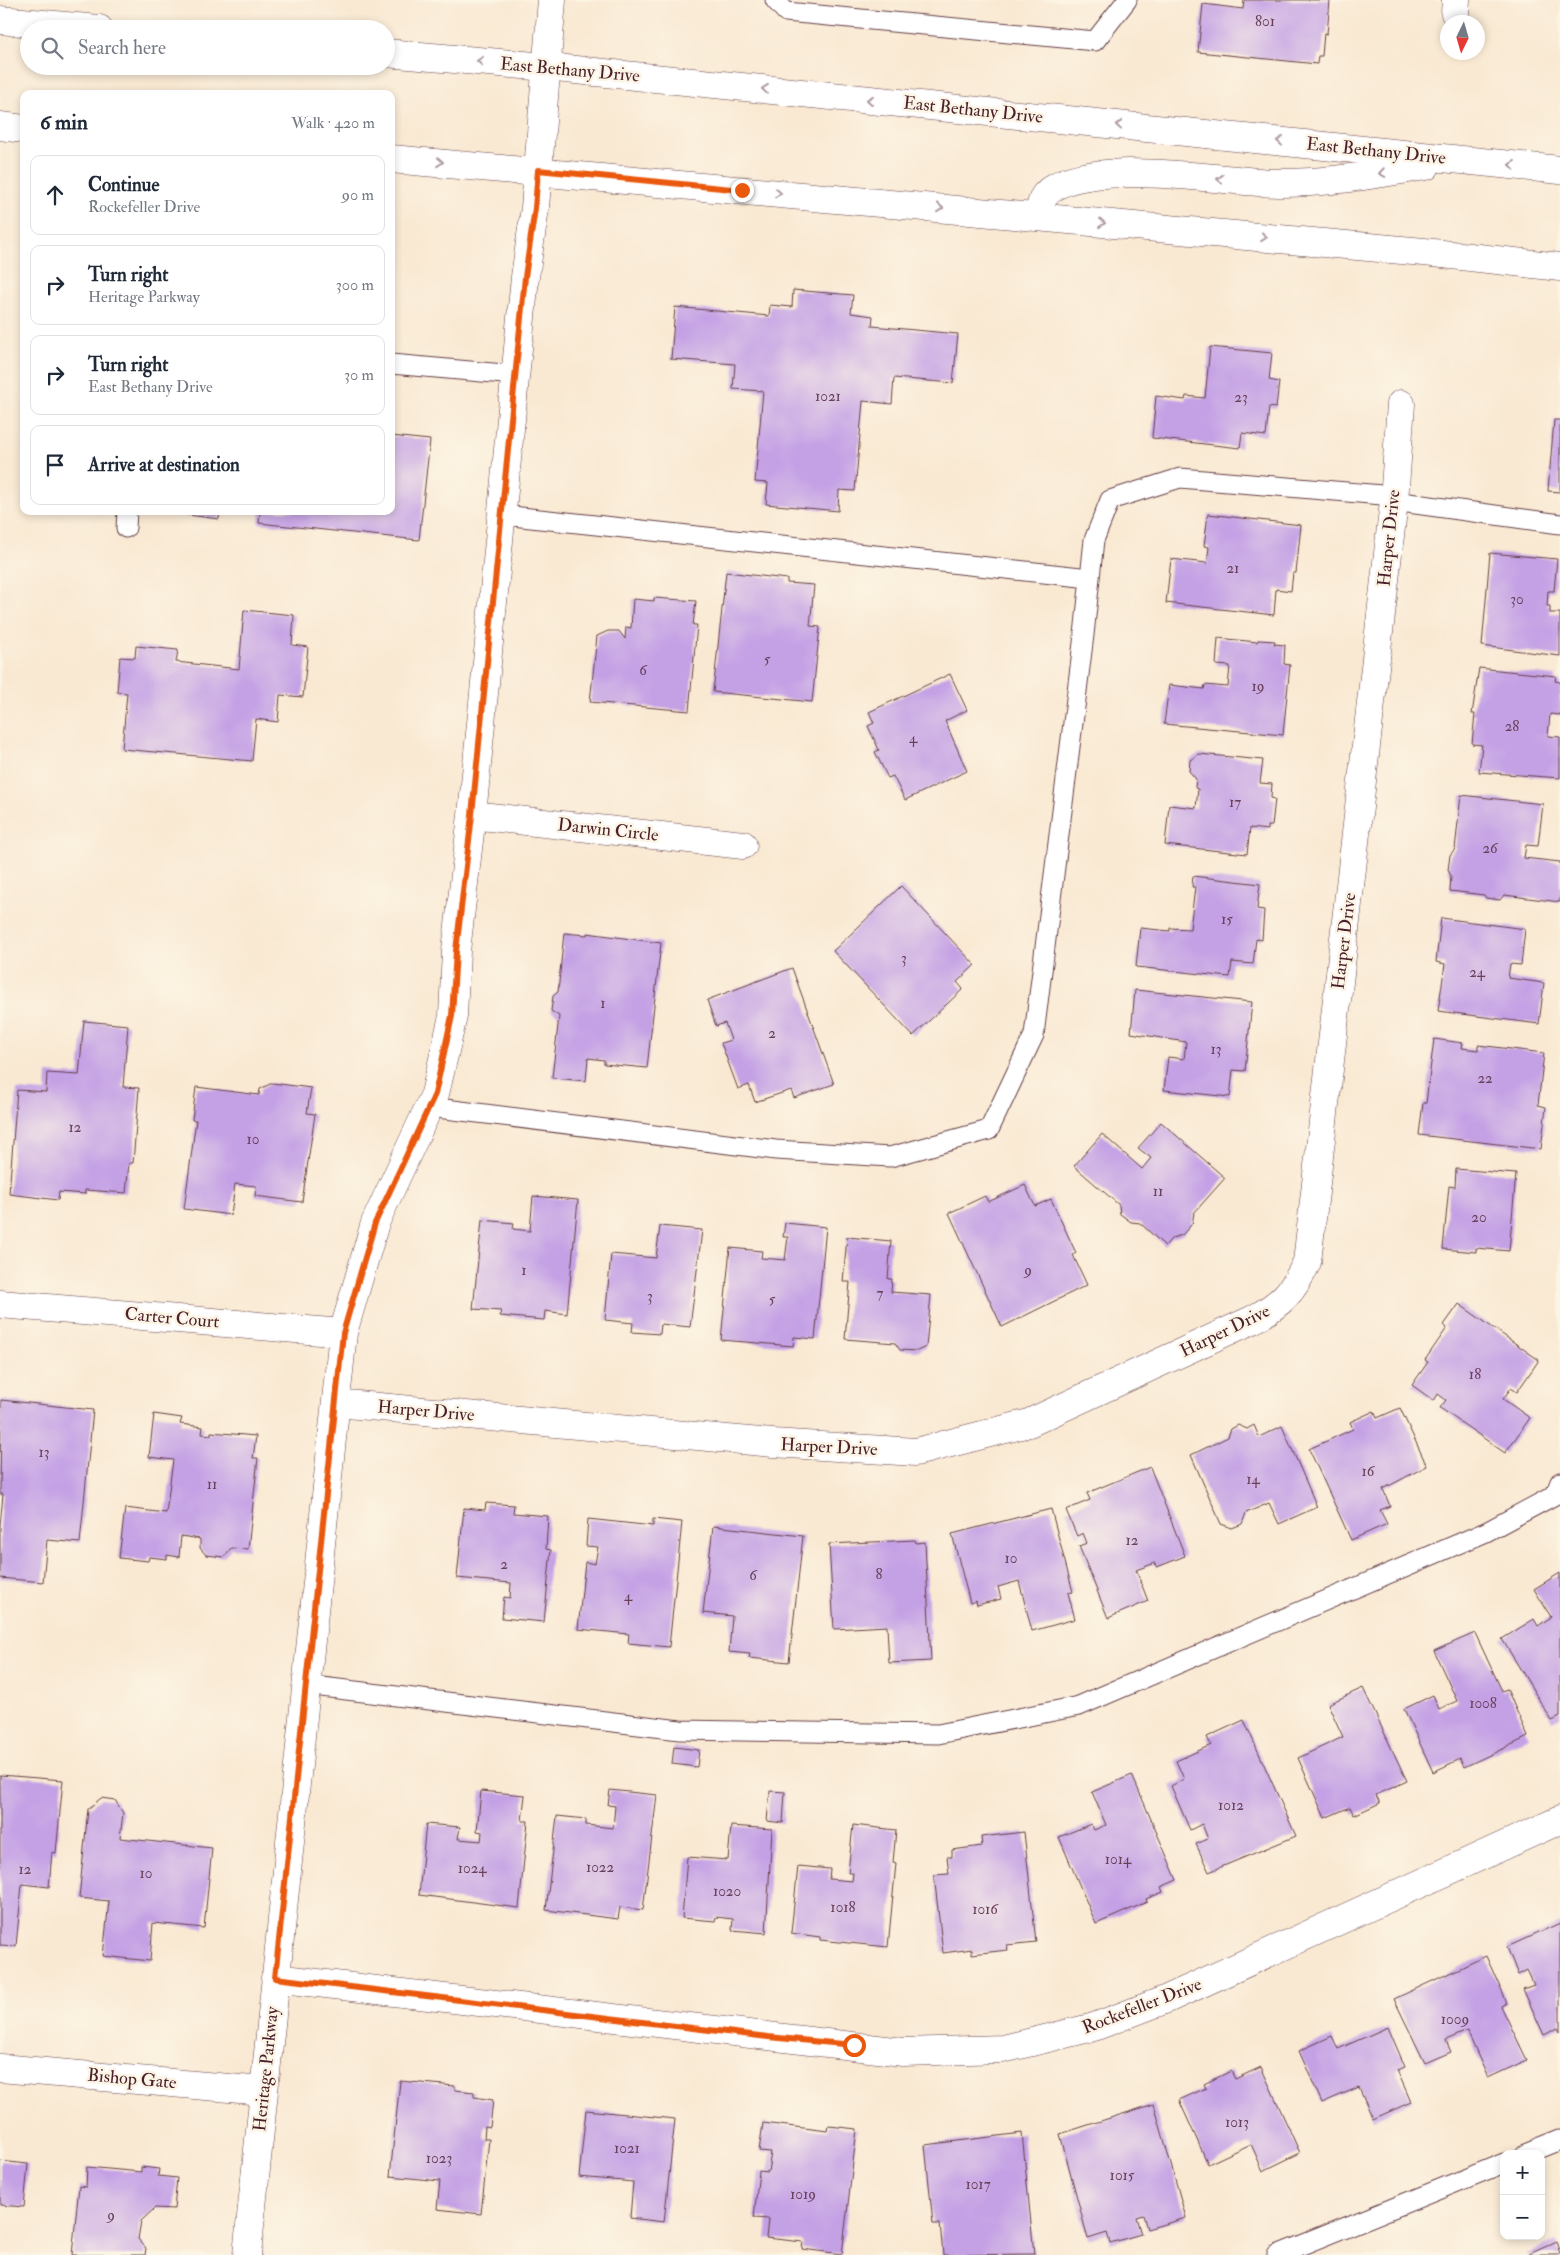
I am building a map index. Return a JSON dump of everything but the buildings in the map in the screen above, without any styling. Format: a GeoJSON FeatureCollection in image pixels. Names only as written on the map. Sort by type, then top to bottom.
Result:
{"type":"FeatureCollection","features":[{"type":"Feature","properties":{"kind":"street","name":"Heritage Parkway"},"geometry":{"type":"LineString","coordinates":[[246,2255],[343,1333],[375,1223],[435,1094],[452,1016],[456,951],[472,815],[538,170],[552,0]]}},
{"type":"Feature","properties":{"kind":"street"},"geometry":{"type":"LineString","coordinates":[[0,20],[20,22]]}},
{"type":"Feature","properties":{"kind":"street","name":"East Bethany Drive"},"geometry":{"type":"LineString","coordinates":[[395,54],[546,67],[1560,170]]}},
{"type":"Feature","properties":{"kind":"street"},"geometry":{"type":"LineString","coordinates":[[0,126],[20,128]]}},
{"type":"Feature","properties":{"kind":"street"},"geometry":{"type":"LineString","coordinates":[[395,159],[538,170],[1424,252],[1560,267]]}},
{"type":"Feature","properties":{"kind":"street"},"geometry":{"type":"LineString","coordinates":[[1038,217],[1045,195],[1059,185],[1098,175],[1134,172],[1278,183],[1331,181],[1464,160]]}},
{"type":"Feature","properties":{"kind":"street","name":"Harper Drive"},"geometry":{"type":"LineString","coordinates":[[336,1403],[773,1443],[916,1452],[1029,1423],[1254,1320],[1278,1306],[1296,1286],[1307,1262],[1394,498],[1401,404]]}},
{"type":"Feature","properties":{"kind":"street","name":"Darwin Circle"},"geometry":{"type":"LineString","coordinates":[[472,815],[743,845]]}},
{"type":"Feature","properties":{"kind":"street","name":"Carter Court"},"geometry":{"type":"LineString","coordinates":[[0,1304],[343,1333]]}},
{"type":"Feature","properties":{"kind":"street","name":"Rockefeller Drive"},"geometry":{"type":"LineString","coordinates":[[275,1978],[904,2052],[1003,2049],[1094,2027],[1167,1999],[1560,1820]]}},
{"type":"Feature","properties":{"kind":"street","name":"Bishop Gate"},"geometry":{"type":"LineString","coordinates":[[0,2068],[264,2091]]}},
{"type":"Feature","properties":{"kind":"lane"},"geometry":{"type":"LineString","coordinates":[[775,0],[786,12],[1096,41],[1127,0]]}},
{"type":"Feature","properties":{"kind":"lane"},"geometry":{"type":"LineString","coordinates":[[395,364],[516,374]]}},
{"type":"Feature","properties":{"kind":"lane"},"geometry":{"type":"LineString","coordinates":[[429,1107],[776,1150],[890,1156],[989,1130],[1034,1035],[1094,540],[1110,500],[1180,478],[1394,498],[1560,524]]}},
{"type":"Feature","properties":{"kind":"lane"},"geometry":{"type":"LineString","coordinates":[[502,515],[1090,578]]}},
{"type":"Feature","properties":{"kind":"lane"},"geometry":{"type":"LineString","coordinates":[[305,1685],[680,1730],[938,1734],[1079,1706],[1486,1532],[1555,1495],[1560,1482]]}},
{"type":"Feature","properties":{"kind":"lane"},"geometry":{"type":"LineString","coordinates":[[1535,2150],[1560,2140]]}},
{"type":"Feature","properties":{"kind":"lane"},"geometry":{"type":"LineString","coordinates":[[1277,2255],[1500,2165]]}},
{"type":"Feature","properties":{"kind":"route"},"geometry":{"type":"LineString","coordinates":[[742,190],[538,170],[535,208],[525,277],[472,815],[456,951],[452,1016],[435,1094],[375,1223],[343,1333],[275,1978],[768,2037],[854,2045]]}}]}
